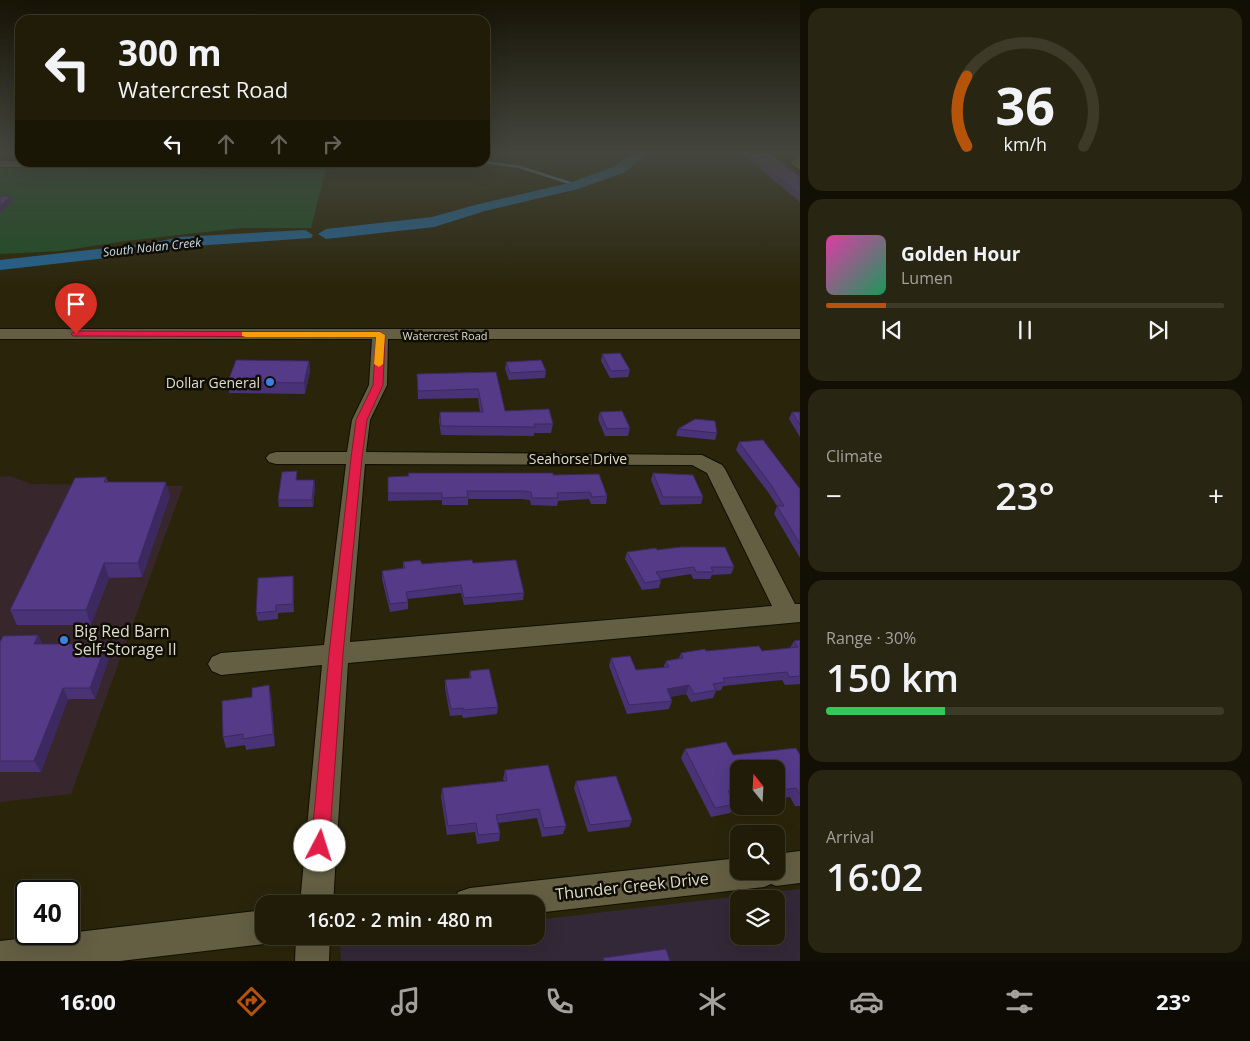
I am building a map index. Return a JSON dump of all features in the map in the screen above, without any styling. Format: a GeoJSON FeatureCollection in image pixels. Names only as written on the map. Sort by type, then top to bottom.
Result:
{"type":"FeatureCollection","features":[{"type":"Feature","properties":{"kind":"street","name":"Watercrest Road"},"geometry":{"type":"LineString","coordinates":[[0,334],[800,334]]}},
{"type":"Feature","properties":{"kind":"street"},"geometry":{"type":"LineString","coordinates":[[317,895],[336,654],[356,458],[362,420],[378,385],[380,335]]}},
{"type":"Feature","properties":{"kind":"street","name":"Seahorse Drive"},"geometry":{"type":"LineString","coordinates":[[221,664],[794,613],[716,469],[694,459],[276,458]]}},
{"type":"Feature","properties":{"kind":"street"},"geometry":{"type":"LineString","coordinates":[[785,869],[800,867]]}},
{"type":"Feature","properties":{"kind":"street","name":"Thunder Creek Drive"},"geometry":{"type":"LineString","coordinates":[[545,896],[730,875]]}},
{"type":"Feature","properties":{"kind":"street"},"geometry":{"type":"LineString","coordinates":[[0,958],[255,928]]}},
{"type":"Feature","properties":{"kind":"street"},"geometry":{"type":"LineString","coordinates":[[312,961],[313,945]]}},
{"type":"Feature","properties":{"kind":"shaded area","name":"Big Red Barn Self-Storage II"},"geometry":{"type":"Polygon","coordinates":[[[10,476],[32,484],[183,486],[71,794],[0,802],[0,477],[10,476]]]}},
{"type":"Feature","properties":{"kind":"shaded area"},"geometry":{"type":"Polygon","coordinates":[[[800,889],[800,961],[341,961],[340,945],[545,945],[545,919],[730,897],[730,945],[785,945],[785,891],[800,889]]]}},
{"type":"Feature","properties":{"kind":"green space"},"geometry":{"type":"Polygon","coordinates":[[[0,198],[319,198],[311,228],[241,228],[126,241],[60,251],[0,254],[0,198]]]}},
{"type":"Feature","properties":{"kind":"building"},"geometry":{"type":"Polygon","coordinates":[[[0,198],[9,198],[0,206],[0,198]]]}},
{"type":"Feature","properties":{"kind":"building"},"geometry":{"type":"Polygon","coordinates":[[[620,353],[630,370],[611,371],[602,354],[620,353]]]}},
{"type":"Feature","properties":{"kind":"building"},"geometry":{"type":"Polygon","coordinates":[[[236,360],[309,361],[304,383],[228,382],[236,360]]]}},
{"type":"Feature","properties":{"kind":"building"},"geometry":{"type":"Polygon","coordinates":[[[541,360],[546,371],[510,373],[506,362],[541,360]]]}},
{"type":"Feature","properties":{"kind":"building"},"geometry":{"type":"Polygon","coordinates":[[[496,372],[505,411],[549,409],[553,424],[534,424],[535,427],[441,426],[440,412],[483,412],[478,389],[418,391],[417,374],[496,372]]]}},
{"type":"Feature","properties":{"kind":"building"},"geometry":{"type":"Polygon","coordinates":[[[622,411],[630,428],[607,429],[600,412],[622,411]]]}},
{"type":"Feature","properties":{"kind":"building"},"geometry":{"type":"Polygon","coordinates":[[[792,412],[800,412],[800,425],[792,412]]]}},
{"type":"Feature","properties":{"kind":"building"},"geometry":{"type":"Polygon","coordinates":[[[695,419],[715,421],[717,433],[678,429],[695,419]]]}},
{"type":"Feature","properties":{"kind":"building"},"geometry":{"type":"Polygon","coordinates":[[[763,440],[800,489],[800,544],[777,506],[784,506],[739,442],[763,440]]]}},
{"type":"Feature","properties":{"kind":"building"},"geometry":{"type":"Polygon","coordinates":[[[297,471],[296,480],[314,480],[312,500],[278,500],[282,472],[297,471]]]}},
{"type":"Feature","properties":{"kind":"building"},"geometry":{"type":"Polygon","coordinates":[[[408,473],[599,474],[607,496],[592,497],[590,492],[557,493],[558,498],[532,498],[531,492],[523,491],[467,491],[468,497],[442,498],[442,493],[388,493],[388,477],[409,476],[408,473]]]}},
{"type":"Feature","properties":{"kind":"building"},"geometry":{"type":"Polygon","coordinates":[[[653,473],[693,475],[703,497],[663,497],[653,473]]]}},
{"type":"Feature","properties":{"kind":"building"},"geometry":{"type":"Polygon","coordinates":[[[106,477],[104,482],[166,482],[138,563],[104,563],[86,610],[10,610],[75,478],[106,477]]]}},
{"type":"Feature","properties":{"kind":"building"},"geometry":{"type":"Polygon","coordinates":[[[681,547],[725,547],[734,567],[711,567],[713,572],[696,572],[694,567],[656,572],[661,580],[645,583],[627,552],[681,547]]]}},
{"type":"Feature","properties":{"kind":"building"},"geometry":{"type":"Polygon","coordinates":[[[420,560],[422,564],[472,560],[473,563],[516,560],[524,593],[464,598],[461,585],[406,592],[408,602],[390,604],[382,571],[405,568],[403,562],[420,560]]]}},
{"type":"Feature","properties":{"kind":"building"},"geometry":{"type":"Polygon","coordinates":[[[293,576],[293,604],[276,605],[276,611],[256,613],[258,578],[293,576]]]}},
{"type":"Feature","properties":{"kind":"building"},"geometry":{"type":"Polygon","coordinates":[[[38,635],[34,644],[106,644],[90,688],[63,688],[34,761],[0,761],[0,642],[3,636],[38,635]]]}},
{"type":"Feature","properties":{"kind":"building"},"geometry":{"type":"Polygon","coordinates":[[[800,640],[800,676],[789,677],[787,672],[723,678],[725,682],[713,684],[716,690],[694,694],[689,685],[667,689],[672,701],[629,705],[611,658],[630,656],[636,670],[669,667],[666,661],[683,658],[681,653],[705,649],[706,651],[759,646],[762,651],[798,647],[794,641],[800,640]]]}},
{"type":"Feature","properties":{"kind":"building"},"geometry":{"type":"Polygon","coordinates":[[[489,669],[498,707],[463,710],[463,708],[451,709],[445,680],[471,678],[470,671],[489,669]]]}},
{"type":"Feature","properties":{"kind":"building"},"geometry":{"type":"Polygon","coordinates":[[[269,685],[273,734],[243,739],[243,734],[223,737],[222,701],[252,697],[252,688],[269,685]]]}},
{"type":"Feature","properties":{"kind":"building"},"geometry":{"type":"Polygon","coordinates":[[[726,742],[733,755],[796,748],[800,755],[800,795],[796,788],[785,790],[785,760],[730,760],[730,791],[728,791],[730,805],[715,808],[685,749],[726,742]]]}},
{"type":"Feature","properties":{"kind":"building"},"geometry":{"type":"Polygon","coordinates":[[[548,765],[566,826],[544,828],[539,809],[496,815],[500,833],[478,835],[476,823],[448,826],[442,788],[507,781],[505,770],[548,765]]]}},
{"type":"Feature","properties":{"kind":"building"},"geometry":{"type":"Polygon","coordinates":[[[616,776],[632,820],[590,825],[576,781],[616,776]]]}},
{"type":"Feature","properties":{"kind":"building"},"geometry":{"type":"Polygon","coordinates":[[[666,949],[670,961],[604,961],[603,958],[666,949]]]}},
{"type":"Feature","properties":{"kind":"waterway","name":"South Nolan Creek"},"geometry":{"type":"LineString","coordinates":[[326,234],[434,222],[523,198]]}},
{"type":"Feature","properties":{"kind":"waterway","name":"South Nolan Creek"},"geometry":{"type":"LineString","coordinates":[[0,265],[151,248],[180,242],[305,235]]}},
{"type":"Feature","properties":{"kind":"slow traffic"},"geometry":{"type":"LineString","coordinates":[[246,334],[380,335],[379,364]]}},
{"type":"Feature","properties":{"kind":"place","name":"Dollar General"},"geometry":{"type":"Point","coordinates":[270,382]}},
{"type":"Feature","properties":{"kind":"place","name":"Big Red Barn Self-Storage II"},"geometry":{"type":"Point","coordinates":[64,640]}},
{"type":"Feature","properties":{"kind":"route"},"geometry":{"type":"LineString","coordinates":[[76,334],[380,335],[378,385],[362,420],[356,458],[336,654],[320,846]]}}]}
